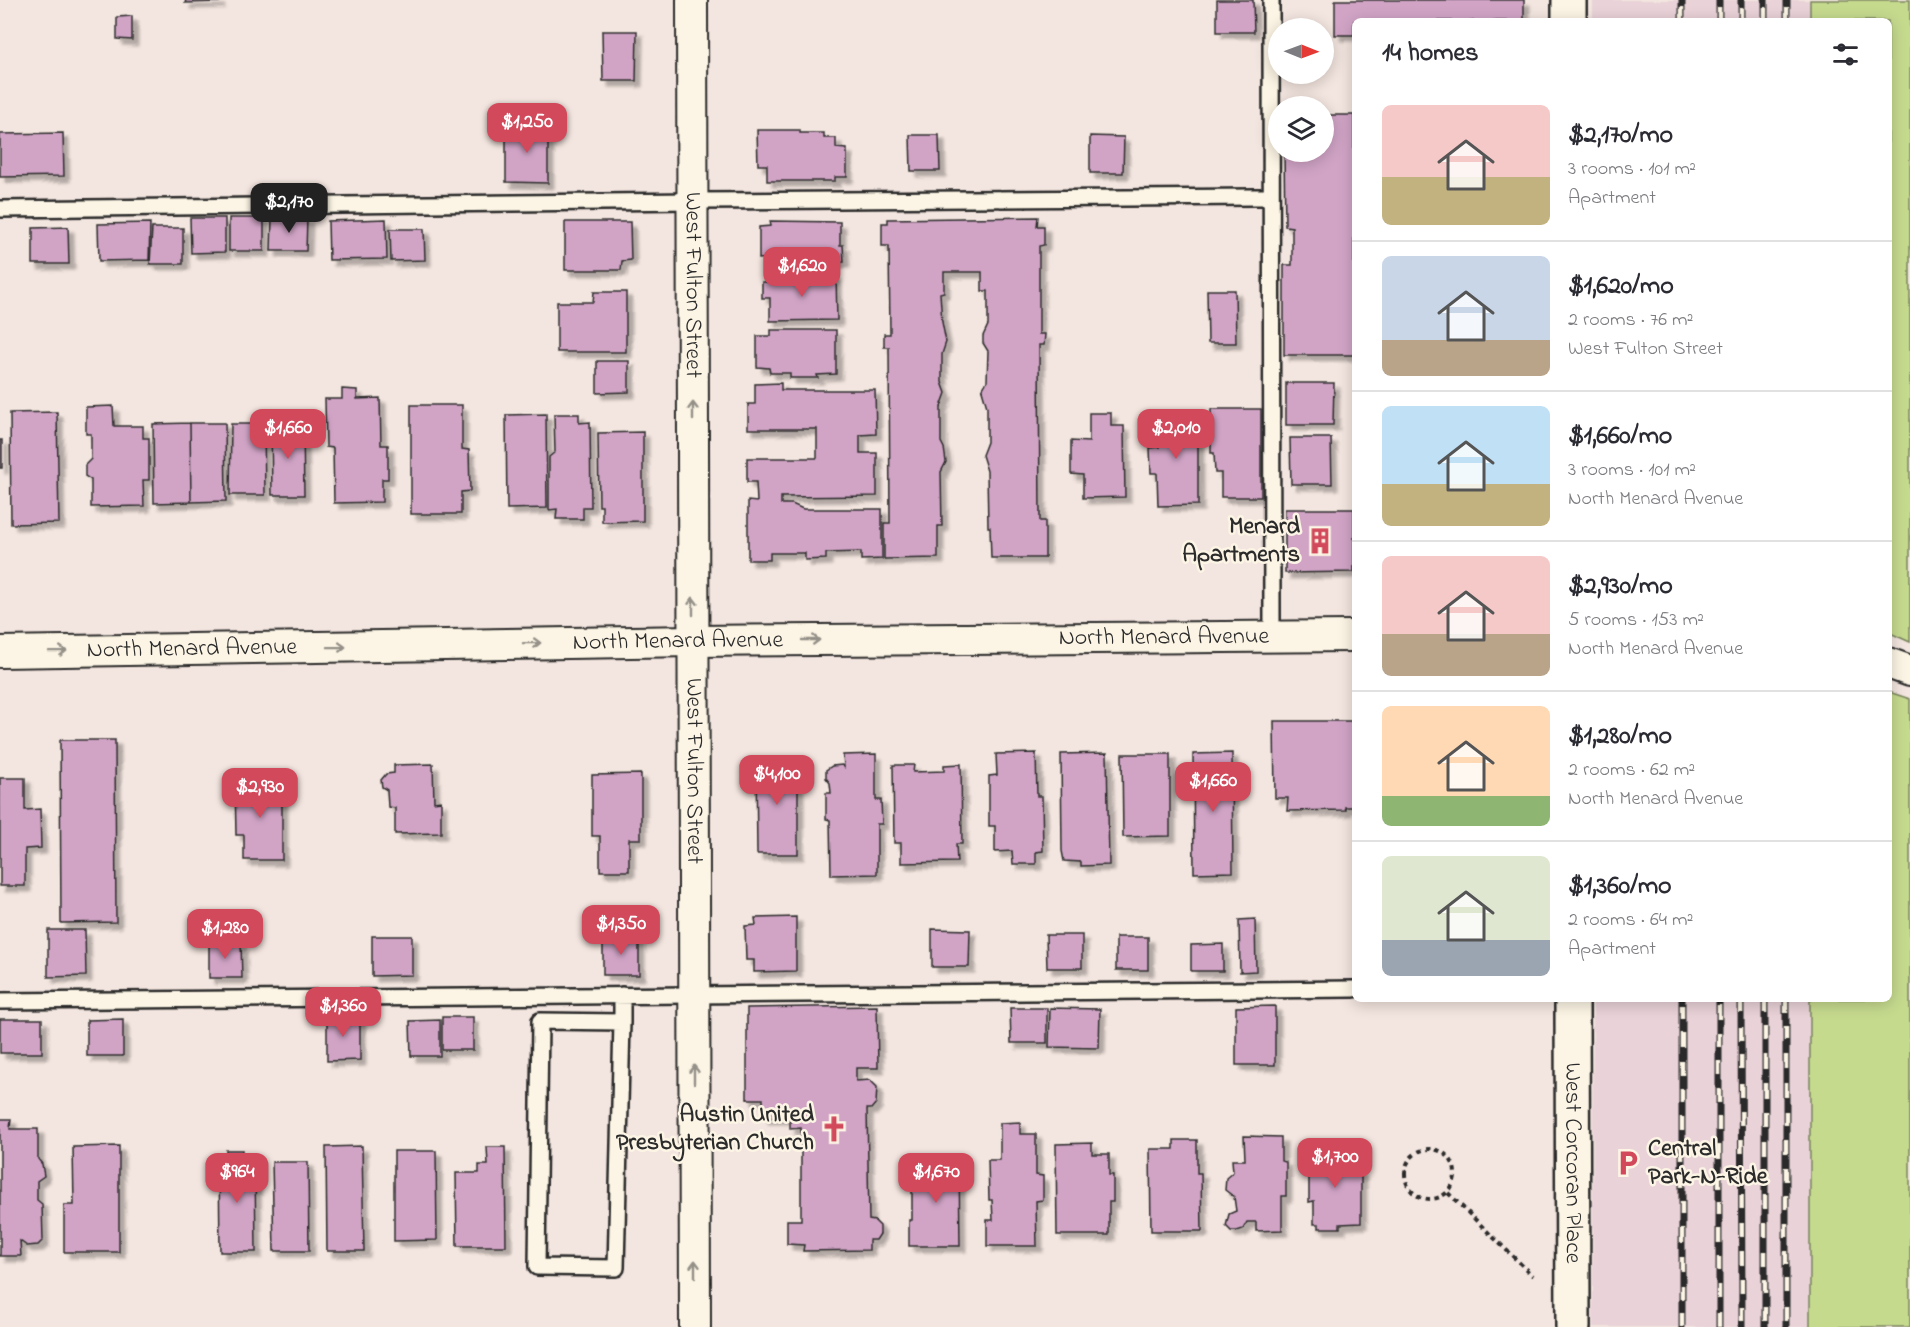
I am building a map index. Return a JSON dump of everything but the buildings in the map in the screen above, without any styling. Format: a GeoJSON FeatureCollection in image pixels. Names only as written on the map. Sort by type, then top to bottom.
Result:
{"type":"FeatureCollection","features":[{"type":"Feature","properties":{"kind":"street","name":"West Fulton Street"},"geometry":{"type":"LineString","coordinates":[[692,0],[695,1327]]}},
{"type":"Feature","properties":{"kind":"street"},"geometry":{"type":"LineString","coordinates":[[1569,0],[1569,18]]}},
{"type":"Feature","properties":{"kind":"street","name":"North Menard Avenue"},"geometry":{"type":"LineString","coordinates":[[0,652],[693,641],[1352,636]]}},
{"type":"Feature","properties":{"kind":"street"},"geometry":{"type":"LineString","coordinates":[[1892,664],[1910,671]]}},
{"type":"Feature","properties":{"kind":"street","name":"West Corcoran Place"},"geometry":{"type":"LineString","coordinates":[[1572,1002],[1573,1327]]}},
{"type":"Feature","properties":{"kind":"lane"},"geometry":{"type":"LineString","coordinates":[[1271,0],[1272,638]]}},
{"type":"Feature","properties":{"kind":"lane"},"geometry":{"type":"LineString","coordinates":[[0,209],[1271,197]]}},
{"type":"Feature","properties":{"kind":"lane"},"geometry":{"type":"LineString","coordinates":[[0,1001],[1352,989]]}},
{"type":"Feature","properties":{"kind":"lane"},"geometry":{"type":"LineString","coordinates":[[622,995],[622,1022],[616,1268],[537,1267],[540,1021],[622,1022]]}},
{"type":"Feature","properties":{"kind":"path"},"geometry":{"type":"LineString","coordinates":[[1435,1149],[1449,1156],[1456,1178],[1448,1193],[1432,1200],[1415,1195],[1406,1181],[1407,1164],[1413,1156],[1419,1152],[1435,1149]]}},
{"type":"Feature","properties":{"kind":"path"},"geometry":{"type":"LineString","coordinates":[[1448,1193],[1533,1276]]}},
{"type":"Feature","properties":{"kind":"shaded area"},"geometry":{"type":"Polygon","coordinates":[[[1593,0],[1810,0],[1810,18],[1593,18],[1593,0]]]}},
{"type":"Feature","properties":{"kind":"shaded area"},"geometry":{"type":"Polygon","coordinates":[[[1593,1002],[1810,1002],[1810,1327],[1593,1327],[1593,1002]]]}},
{"type":"Feature","properties":{"kind":"green space"},"geometry":{"type":"Polygon","coordinates":[[[1810,0],[1910,0],[1910,642],[1892,634],[1892,18],[1810,18],[1810,0]]]}},
{"type":"Feature","properties":{"kind":"green space"},"geometry":{"type":"Polygon","coordinates":[[[1892,693],[1910,699],[1910,1327],[1810,1327],[1810,1002],[1892,1002],[1892,693]]]}},
{"type":"Feature","properties":{"kind":"railway"},"geometry":{"type":"LineString","coordinates":[[1682,0],[1682,18]]}},
{"type":"Feature","properties":{"kind":"railway"},"geometry":{"type":"LineString","coordinates":[[1719,0],[1719,18]]}},
{"type":"Feature","properties":{"kind":"railway"},"geometry":{"type":"LineString","coordinates":[[1741,0],[1741,18]]}},
{"type":"Feature","properties":{"kind":"railway"},"geometry":{"type":"LineString","coordinates":[[1765,0],[1765,18]]}},
{"type":"Feature","properties":{"kind":"railway"},"geometry":{"type":"LineString","coordinates":[[1787,0],[1787,18]]}},
{"type":"Feature","properties":{"kind":"railway"},"geometry":{"type":"LineString","coordinates":[[1682,1002],[1682,1327]]}},
{"type":"Feature","properties":{"kind":"railway"},"geometry":{"type":"LineString","coordinates":[[1719,1002],[1719,1327]]}},
{"type":"Feature","properties":{"kind":"railway"},"geometry":{"type":"LineString","coordinates":[[1741,1002],[1742,1327]]}},
{"type":"Feature","properties":{"kind":"railway"},"geometry":{"type":"LineString","coordinates":[[1765,1002],[1765,1327]]}},
{"type":"Feature","properties":{"kind":"railway"},"geometry":{"type":"LineString","coordinates":[[1786,1002],[1786,1327]]}},
{"type":"Feature","properties":{"kind":"place","name":"Menard Apartments"},"geometry":{"type":"Point","coordinates":[1320,541]}},
{"type":"Feature","properties":{"kind":"place","name":"Austin United Presbyterian Church"},"geometry":{"type":"Point","coordinates":[834,1129]}},
{"type":"Feature","properties":{"kind":"place","name":"Central Park-N-Ride"},"geometry":{"type":"Point","coordinates":[1628,1163]}}]}
